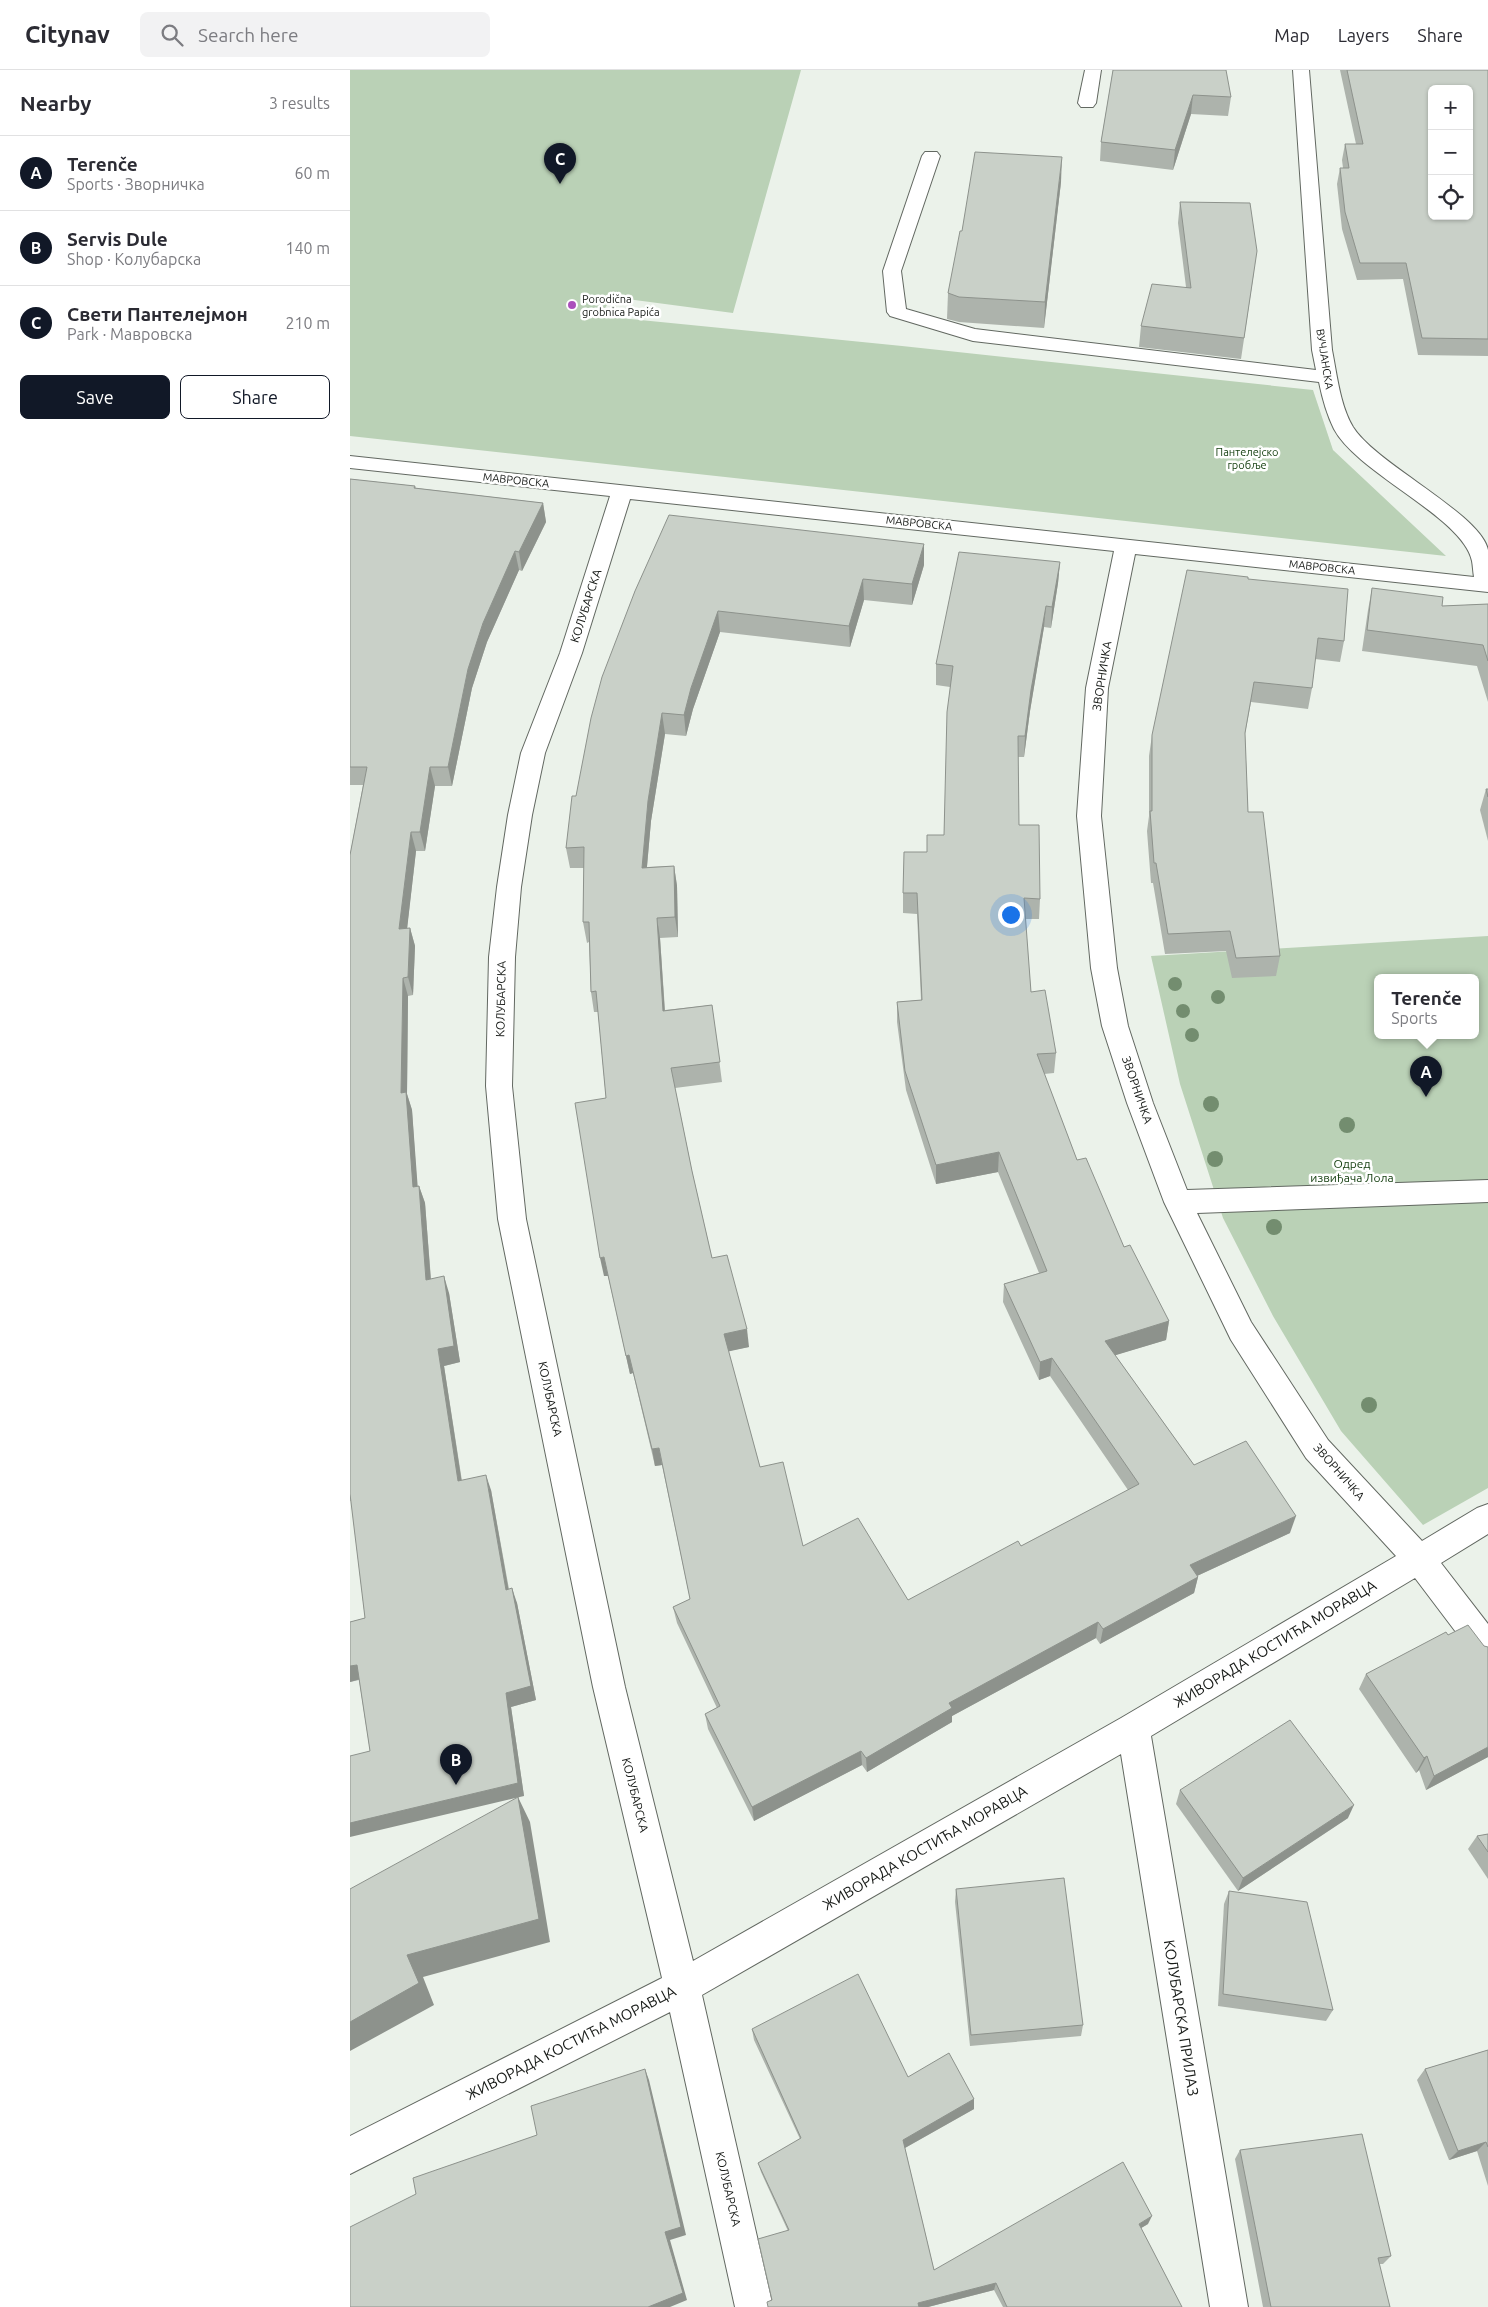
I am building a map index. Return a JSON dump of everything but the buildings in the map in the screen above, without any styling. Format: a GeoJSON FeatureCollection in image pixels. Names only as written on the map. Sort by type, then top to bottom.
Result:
{"type":"FeatureCollection","features":[{"type":"Feature","properties":{"kind":"street"},"geometry":{"type":"LineString","coordinates":[[1087,103],[1093,70]]}},
{"type":"Feature","properties":{"kind":"street","name":"ВУЧЈАНСКА"},"geometry":{"type":"LineString","coordinates":[[1301,70],[1322,350],[1331,394],[1344,429],[1364,451],[1455,522],[1472,539],[1483,560],[1487,584]]}},
{"type":"Feature","properties":{"kind":"street"},"geometry":{"type":"LineString","coordinates":[[931,156],[892,271],[897,312],[973,335],[1327,377]]}},
{"type":"Feature","properties":{"kind":"street","name":"МАВРОВСКА"},"geometry":{"type":"LineString","coordinates":[[350,462],[1487,584]]}},
{"type":"Feature","properties":{"kind":"street","name":"КОЛУБАРСКА"},"geometry":{"type":"LineString","coordinates":[[622,491],[571,653],[533,753],[520,815],[509,887],[502,957],[499,1086],[512,1219],[609,1687],[682,1987],[754,2307]]}},
{"type":"Feature","properties":{"kind":"street","name":"ЗВОРНИЧКА"},"geometry":{"type":"LineString","coordinates":[[1126,545],[1098,688],[1090,816],[1095,892],[1104,968],[1115,1026],[1140,1103],[1178,1202],[1241,1331],[1317,1449],[1419,1559],[1488,1649]]}},
{"type":"Feature","properties":{"kind":"street"},"geometry":{"type":"LineString","coordinates":[[1178,1202],[1488,1191]]}},
{"type":"Feature","properties":{"kind":"street","name":"ЖИВОРАДА КОСТИЋА МОРАВЦА"},"geometry":{"type":"LineString","coordinates":[[350,2156],[682,1987],[1133,1728],[1488,1518]]}},
{"type":"Feature","properties":{"kind":"street","name":"КОЛУБАРСКА ПРИЛАЗ"},"geometry":{"type":"LineString","coordinates":[[1133,1728],[1229,2307]]}},
{"type":"Feature","properties":{"kind":"green space","name":"Пантелејско гробље"},"geometry":{"type":"Polygon","coordinates":[[[350,70],[801,70],[733,313],[612,297],[600,316],[1313,390],[1333,450],[1446,556],[350,436],[350,70]]]}},
{"type":"Feature","properties":{"kind":"green space","name":"Одред извиђача Лола"},"geometry":{"type":"Polygon","coordinates":[[[1488,936],[1488,1488],[1423,1525],[1341,1431],[1273,1316],[1223,1218],[1180,1084],[1151,956],[1488,936]]]}},
{"type":"Feature","properties":{"kind":"place","name":"Свети Пантелејмон"},"geometry":{"type":"Point","coordinates":[560,184]}},
{"type":"Feature","properties":{"kind":"place","name":"Porodična grobnica Papića"},"geometry":{"type":"Point","coordinates":[572,305]}},
{"type":"Feature","properties":{"kind":"place","name":"Terenče"},"geometry":{"type":"Point","coordinates":[1426,1097]}},
{"type":"Feature","properties":{"kind":"place","name":"Servis Dule"},"geometry":{"type":"Point","coordinates":[456,1785]}}]}
